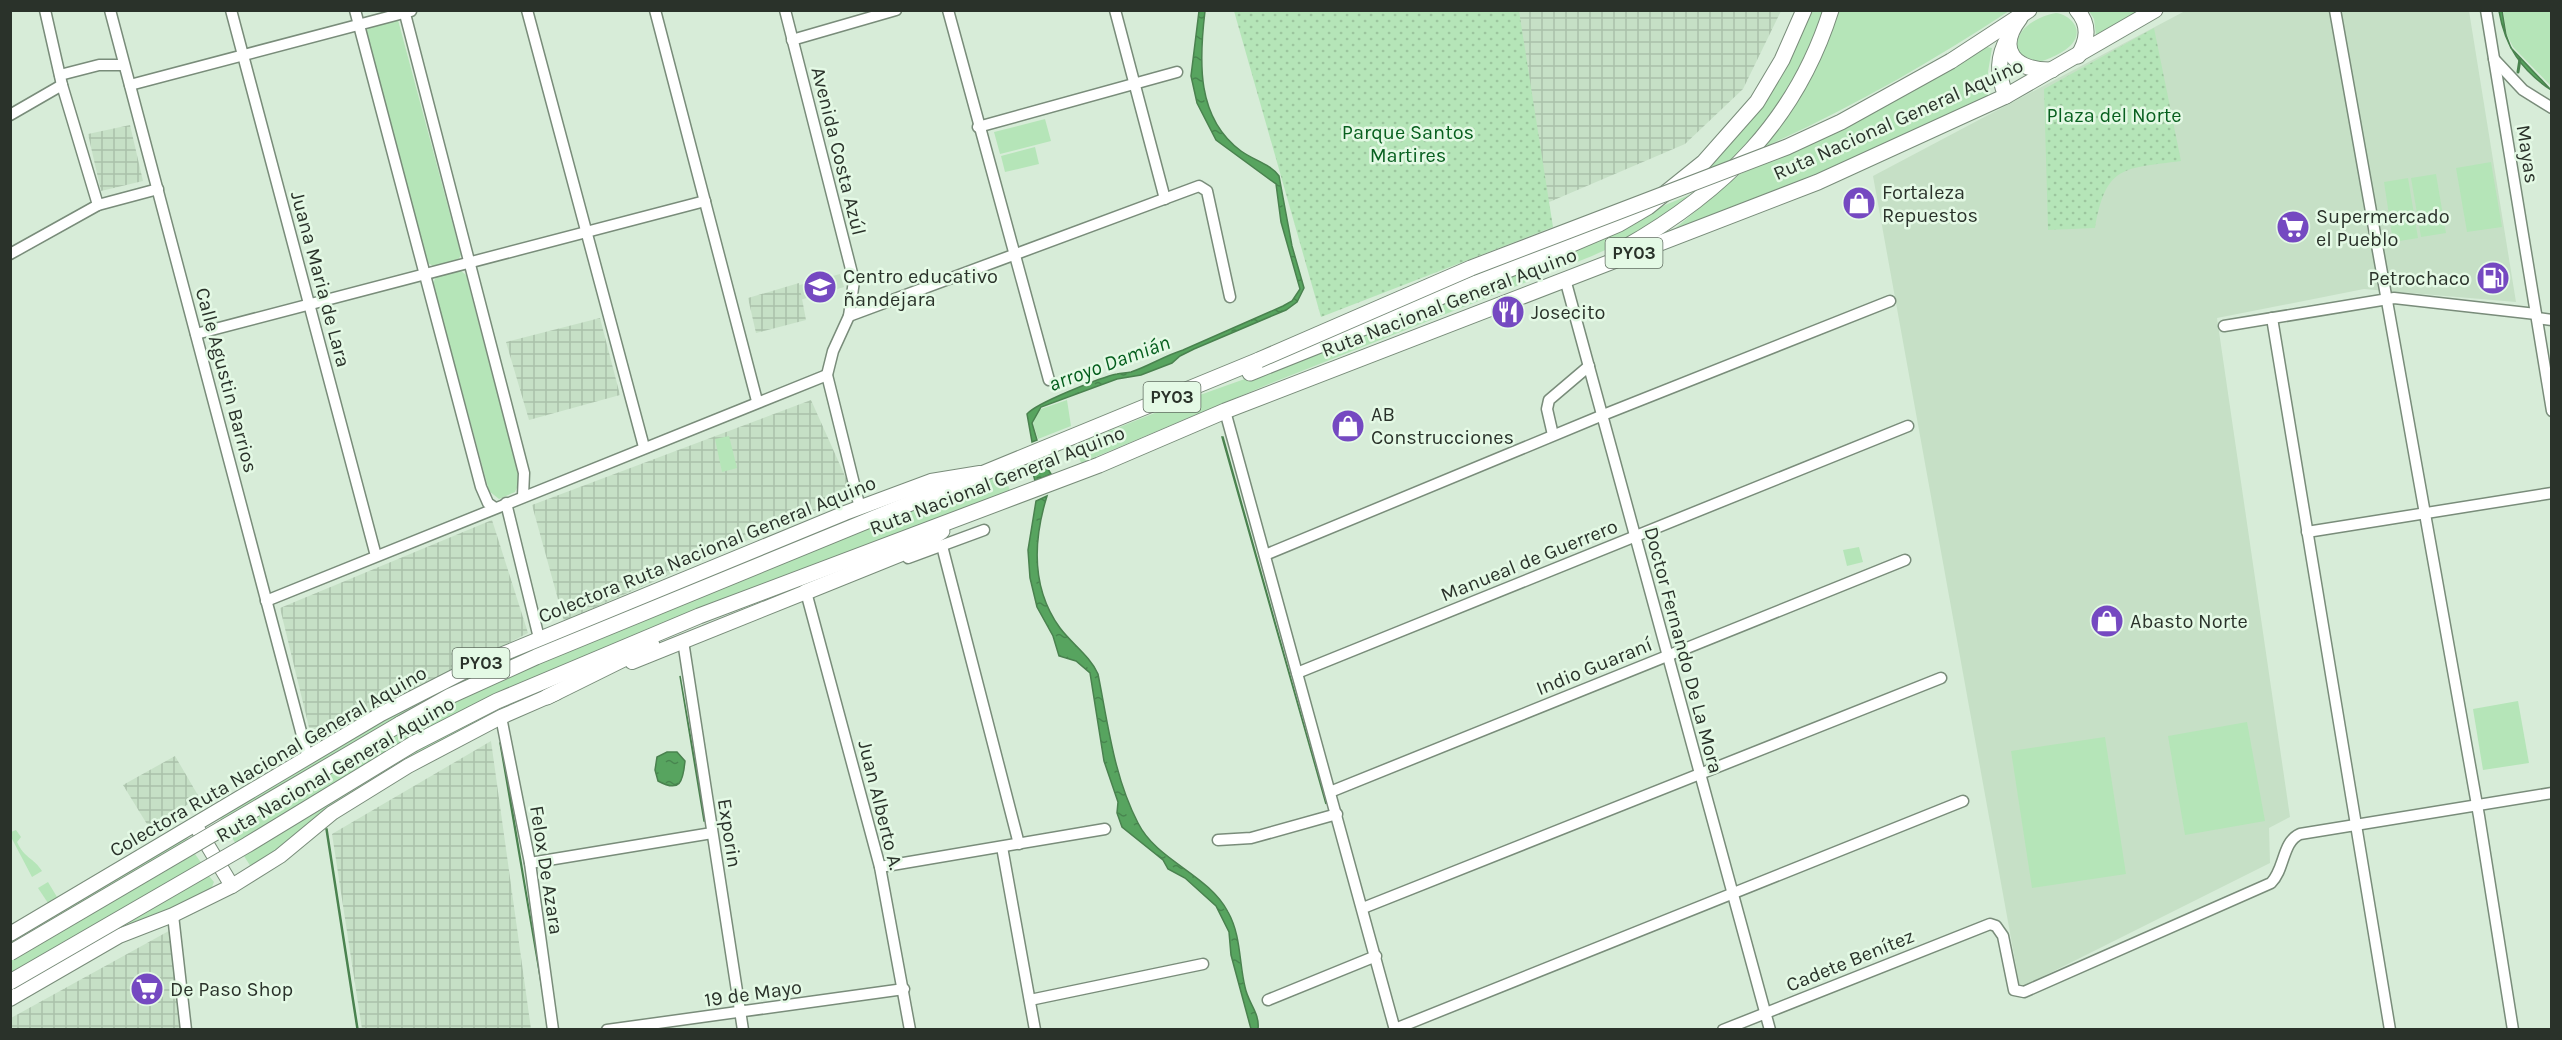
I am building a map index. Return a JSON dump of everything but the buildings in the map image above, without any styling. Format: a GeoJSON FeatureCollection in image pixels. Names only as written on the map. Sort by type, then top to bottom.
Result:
{"type":"FeatureCollection","features":[{"type":"Feature","properties":{"kind":"highway","name":"PY03"},"geometry":{"type":"LineString","coordinates":[[1179,395],[1261,369],[1558,250],[1648,207],[1704,162],[1756,102],[1782,60],[1804,10]]}},
{"type":"Feature","properties":{"kind":"highway","name":"PY03"},"geometry":{"type":"LineString","coordinates":[[1570,278],[1669,223],[1718,186],[1772,124],[1816,50],[1831,10]]}},
{"type":"Feature","properties":{"kind":"highway"},"geometry":{"type":"LineString","coordinates":[[2077,10],[2086,22],[2086,35],[2078,56]]}},
{"type":"Feature","properties":{"kind":"highway","name":"Ruta Nacional General Aquino"},"geometry":{"type":"LineString","coordinates":[[10,982],[247,845],[413,744],[497,701],[699,616],[996,505],[1099,465],[1225,411],[1818,182],[2006,96],[2155,10]]}},
{"type":"Feature","properties":{"kind":"highway","name":"Ruta Nacional General Aquino"},"geometry":{"type":"LineString","coordinates":[[10,953],[400,724],[505,670],[885,513],[1179,395],[1471,268],[1787,147],[1841,122],[1951,61],[2025,13]]}},
{"type":"Feature","properties":{"kind":"highway"},"geometry":{"type":"LineString","coordinates":[[2006,96],[1998,71],[2001,51],[2025,13]]}},
{"type":"Feature","properties":{"kind":"highway"},"geometry":{"type":"LineString","coordinates":[[2010,34],[2009,47],[2017,63],[2035,70],[2053,70]]}},
{"type":"Feature","properties":{"kind":"highway","name":"PY03"},"geometry":{"type":"LineString","coordinates":[[806,594],[920,546],[955,520]]}},
{"type":"Feature","properties":{"kind":"highway"},"geometry":{"type":"LineString","coordinates":[[547,697],[659,642],[699,616]]}},
{"type":"Feature","properties":{"kind":"main road","name":"Colectora Ruta Nacional General Aquino"},"geometry":{"type":"LineString","coordinates":[[10,934],[405,701],[539,638],[860,508],[931,482],[964,474],[988,472]]}},
{"type":"Feature","properties":{"kind":"main road"},"geometry":{"type":"LineString","coordinates":[[702,571],[885,513]]}},
{"type":"Feature","properties":{"kind":"main road","name":"PY03"},"geometry":{"type":"LineString","coordinates":[[10,999],[119,936],[173,915],[232,886],[280,856],[340,807],[408,766],[501,717],[683,641],[806,594]]}},
{"type":"Feature","properties":{"kind":"main road"},"geometry":{"type":"LineString","coordinates":[[195,825],[232,886]]}},
{"type":"Feature","properties":{"kind":"street"},"geometry":{"type":"LineString","coordinates":[[45,10],[61,80],[98,205]]}},
{"type":"Feature","properties":{"kind":"street","name":"Calle Agustin Barrios"},"geometry":{"type":"LineString","coordinates":[[110,10],[308,758]]}},
{"type":"Feature","properties":{"kind":"street","name":"Juana Maria de Lara"},"geometry":{"type":"LineString","coordinates":[[231,10],[376,556]]}},
{"type":"Feature","properties":{"kind":"street"},"geometry":{"type":"LineString","coordinates":[[355,10],[480,487],[488,502],[495,508]]}},
{"type":"Feature","properties":{"kind":"street"},"geometry":{"type":"LineString","coordinates":[[527,10],[644,447]]}},
{"type":"Feature","properties":{"kind":"street"},"geometry":{"type":"LineString","coordinates":[[655,10],[758,401]]}},
{"type":"Feature","properties":{"kind":"street","name":"Avenida Costa Azúl"},"geometry":{"type":"LineString","coordinates":[[784,10],[854,281],[849,316],[833,351],[827,375],[860,508]]}},
{"type":"Feature","properties":{"kind":"street"},"geometry":{"type":"LineString","coordinates":[[792,40],[896,10]]}},
{"type":"Feature","properties":{"kind":"street"},"geometry":{"type":"LineString","coordinates":[[948,10],[978,127],[1049,380]]}},
{"type":"Feature","properties":{"kind":"street"},"geometry":{"type":"LineString","coordinates":[[1115,10],[1166,200]]}},
{"type":"Feature","properties":{"kind":"street"},"geometry":{"type":"LineString","coordinates":[[2335,10],[2477,805],[2513,1029]]}},
{"type":"Feature","properties":{"kind":"street","name":"Mayas"},"geometry":{"type":"LineString","coordinates":[[2486,10],[2552,411]]}},
{"type":"Feature","properties":{"kind":"street"},"geometry":{"type":"LineString","coordinates":[[130,85],[406,11],[524,473],[523,496]]}},
{"type":"Feature","properties":{"kind":"street"},"geometry":{"type":"LineString","coordinates":[[2494,59],[2523,90],[2552,108]]}},
{"type":"Feature","properties":{"kind":"street"},"geometry":{"type":"LineString","coordinates":[[10,116],[61,80],[99,65],[124,65]]}},
{"type":"Feature","properties":{"kind":"street"},"geometry":{"type":"LineString","coordinates":[[978,127],[1177,72]]}},
{"type":"Feature","properties":{"kind":"street"},"geometry":{"type":"LineString","coordinates":[[849,316],[1166,200],[1198,186],[1207,191],[1230,297]]}},
{"type":"Feature","properties":{"kind":"street"},"geometry":{"type":"LineString","coordinates":[[10,254],[98,205],[158,189]]}},
{"type":"Feature","properties":{"kind":"street"},"geometry":{"type":"LineString","coordinates":[[196,334],[705,201]]}},
{"type":"Feature","properties":{"kind":"street","name":"Doctor Fernando De La Mora"},"geometry":{"type":"LineString","coordinates":[[1570,278],[1589,366],[1770,1029]]}},
{"type":"Feature","properties":{"kind":"street"},"geometry":{"type":"LineString","coordinates":[[2224,326],[2394,298],[2552,320]]}},
{"type":"Feature","properties":{"kind":"street"},"geometry":{"type":"LineString","coordinates":[[1265,555],[1553,435],[1890,301]]}},
{"type":"Feature","properties":{"kind":"street"},"geometry":{"type":"LineString","coordinates":[[2272,318],[2390,1029]]}},
{"type":"Feature","properties":{"kind":"street"},"geometry":{"type":"LineString","coordinates":[[1553,435],[1547,409],[1549,400],[1589,366]]}},
{"type":"Feature","properties":{"kind":"street"},"geometry":{"type":"LineString","coordinates":[[266,601],[827,375]]}},
{"type":"Feature","properties":{"kind":"street"},"geometry":{"type":"LineString","coordinates":[[1225,411],[1395,1029],[1964,801]]}},
{"type":"Feature","properties":{"kind":"street","name":"Manueal de Guerrero"},"geometry":{"type":"LineString","coordinates":[[1297,673],[1908,426]]}},
{"type":"Feature","properties":{"kind":"street"},"geometry":{"type":"LineString","coordinates":[[2307,532],[2552,493]]}},
{"type":"Feature","properties":{"kind":"street"},"geometry":{"type":"LineString","coordinates":[[506,503],[539,638]]}},
{"type":"Feature","properties":{"kind":"street"},"geometry":{"type":"LineString","coordinates":[[806,594],[984,530]]}},
{"type":"Feature","properties":{"kind":"street"},"geometry":{"type":"LineString","coordinates":[[942,546],[1019,844]]}},
{"type":"Feature","properties":{"kind":"street","name":"Indio Guaraní"},"geometry":{"type":"LineString","coordinates":[[1330,792],[1905,560]]}},
{"type":"Feature","properties":{"kind":"street","name":"Juan Alberto A."},"geometry":{"type":"LineString","coordinates":[[806,594],[880,867],[910,1029]]}},
{"type":"Feature","properties":{"kind":"street","name":"Exporin"},"geometry":{"type":"LineString","coordinates":[[683,641],[743,1029]]}},
{"type":"Feature","properties":{"kind":"street"},"geometry":{"type":"LineString","coordinates":[[1363,908],[1941,678]]}},
{"type":"Feature","properties":{"kind":"street","name":"Felox De Azara"},"geometry":{"type":"LineString","coordinates":[[501,717],[530,863],[553,1029]]}},
{"type":"Feature","properties":{"kind":"street"},"geometry":{"type":"LineString","coordinates":[[2355,825],[2552,793]]}},
{"type":"Feature","properties":{"kind":"street"},"geometry":{"type":"LineString","coordinates":[[1218,840],[1251,838],[1337,814]]}},
{"type":"Feature","properties":{"kind":"street","name":"Cadete Benítez"},"geometry":{"type":"LineString","coordinates":[[1723,1029],[1990,924],[2001,930],[2014,990],[2024,992],[2271,883],[2278,876],[2293,837],[2355,825]]}},
{"type":"Feature","properties":{"kind":"street"},"geometry":{"type":"LineString","coordinates":[[880,867],[1105,829]]}},
{"type":"Feature","properties":{"kind":"street"},"geometry":{"type":"LineString","coordinates":[[530,863],[712,833]]}},
{"type":"Feature","properties":{"kind":"street"},"geometry":{"type":"LineString","coordinates":[[1002,847],[1035,1029]]}},
{"type":"Feature","properties":{"kind":"street"},"geometry":{"type":"LineString","coordinates":[[173,915],[186,1029]]}},
{"type":"Feature","properties":{"kind":"street"},"geometry":{"type":"LineString","coordinates":[[1268,1000],[1376,956]]}},
{"type":"Feature","properties":{"kind":"street"},"geometry":{"type":"LineString","coordinates":[[1030,1000],[1203,964]]}},
{"type":"Feature","properties":{"kind":"street","name":"19 de Mayo"},"geometry":{"type":"LineString","coordinates":[[607,1029],[741,1013],[903,989]]}},
{"type":"Feature","properties":{"kind":"shaded area"},"geometry":{"type":"Polygon","coordinates":[[[1514,11],[1781,11],[1743,89],[1685,144],[1547,203],[1514,11]]]}},
{"type":"Feature","properties":{"kind":"shaded area","name":"Abasto Norte"},"geometry":{"type":"Polygon","coordinates":[[[2185,11],[2469,11],[2516,302],[2364,289],[2217,318],[2290,817],[2269,828],[2270,863],[2020,988],[1873,176],[2185,11]]]}},
{"type":"Feature","properties":{"kind":"shaded area"},"geometry":{"type":"Polygon","coordinates":[[[130,125],[143,181],[101,191],[88,134],[130,125]]]}},
{"type":"Feature","properties":{"kind":"shaded area","name":"Centro educativo ñandejara"},"geometry":{"type":"Polygon","coordinates":[[[840,274],[844,287],[800,300],[796,286],[840,274]]]}},
{"type":"Feature","properties":{"kind":"shaded area"},"geometry":{"type":"Polygon","coordinates":[[[799,283],[806,320],[756,333],[748,298],[799,283]]]}},
{"type":"Feature","properties":{"kind":"shaded area"},"geometry":{"type":"Polygon","coordinates":[[[600,318],[620,395],[529,420],[506,342],[600,318]]]}},
{"type":"Feature","properties":{"kind":"shaded area"},"geometry":{"type":"Polygon","coordinates":[[[811,400],[853,494],[564,621],[532,505],[811,400]]]}},
{"type":"Feature","properties":{"kind":"shaded area"},"geometry":{"type":"Polygon","coordinates":[[[492,520],[528,633],[313,744],[280,608],[492,520]]]}},
{"type":"Feature","properties":{"kind":"shaded area"},"geometry":{"type":"Polygon","coordinates":[[[491,741],[531,1029],[362,1029],[332,834],[491,741]]]}},
{"type":"Feature","properties":{"kind":"shaded area"},"geometry":{"type":"Polygon","coordinates":[[[175,756],[199,797],[150,829],[123,785],[175,756]]]}},
{"type":"Feature","properties":{"kind":"shaded area"},"geometry":{"type":"Polygon","coordinates":[[[176,927],[180,1029],[11,1030],[11,1018],[176,927]]]}},
{"type":"Feature","properties":{"kind":"green space","name":"Parque Santos Martires"},"geometry":{"type":"Polygon","coordinates":[[[1234,11],[1519,11],[1553,227],[1321,317],[1234,11]]]}},
{"type":"Feature","properties":{"kind":"green space"},"geometry":{"type":"Polygon","coordinates":[[[1810,11],[1824,11],[1798,72],[1772,114],[1734,159],[1703,171],[1810,11]]]}},
{"type":"Feature","properties":{"kind":"green space"},"geometry":{"type":"Polygon","coordinates":[[[1839,11],[2009,11],[1888,84],[1762,148],[1820,57],[1839,11]]]}},
{"type":"Feature","properties":{"kind":"green space"},"geometry":{"type":"Polygon","coordinates":[[[2089,11],[2139,11],[2096,35],[2094,19],[2089,11]]]}},
{"type":"Feature","properties":{"kind":"green space"},"geometry":{"type":"Polygon","coordinates":[[[2503,11],[2551,11],[2551,86],[2513,47],[2507,35],[2503,11]]]}},
{"type":"Feature","properties":{"kind":"green space"},"geometry":{"type":"Polygon","coordinates":[[[2056,13],[2067,17],[2074,24],[2077,34],[2072,44],[2056,55],[2038,62],[2019,54],[2018,38],[2027,26],[2041,17],[2056,13]]]}},
{"type":"Feature","properties":{"kind":"green space"},"geometry":{"type":"Polygon","coordinates":[[[398,20],[461,255],[458,260],[433,266],[428,263],[366,31],[369,27],[398,20]]]}},
{"type":"Feature","properties":{"kind":"green space","name":"Plaza del Norte"},"geometry":{"type":"Polygon","coordinates":[[[2154,28],[2181,161],[2132,169],[2112,181],[2105,192],[2095,228],[2048,230],[2044,89],[2154,28]]]}},
{"type":"Feature","properties":{"kind":"green space"},"geometry":{"type":"Polygon","coordinates":[[[1987,47],[1992,48],[1988,72],[1991,96],[1848,163],[1672,231],[1740,174],[1833,134],[1908,94],[1987,47]]]}},
{"type":"Feature","properties":{"kind":"green space"},"geometry":{"type":"Polygon","coordinates":[[[1045,119],[1051,141],[1000,154],[994,132],[1045,119]]]}},
{"type":"Feature","properties":{"kind":"green space"},"geometry":{"type":"Polygon","coordinates":[[[1035,147],[1039,164],[1005,172],[1001,156],[1035,147]]]}},
{"type":"Feature","properties":{"kind":"green space"},"geometry":{"type":"Polygon","coordinates":[[[2491,162],[2502,227],[2467,232],[2456,168],[2491,162]]]}},
{"type":"Feature","properties":{"kind":"green space"},"geometry":{"type":"Polygon","coordinates":[[[2436,174],[2446,233],[2421,237],[2411,178],[2436,174]]]}},
{"type":"Feature","properties":{"kind":"green space"},"geometry":{"type":"Polygon","coordinates":[[[2408,178],[2418,238],[2393,242],[2384,182],[2408,178]]]}},
{"type":"Feature","properties":{"kind":"green space"},"geometry":{"type":"Polygon","coordinates":[[[1706,188],[1627,240],[1592,256],[1274,382],[1081,463],[1075,445],[1197,396],[1270,370],[1706,188]]]}},
{"type":"Feature","properties":{"kind":"green space"},"geometry":{"type":"Polygon","coordinates":[[[461,271],[466,275],[520,481],[515,492],[499,499],[489,491],[433,283],[436,277],[461,271]]]}},
{"type":"Feature","properties":{"kind":"green space"},"geometry":{"type":"Polygon","coordinates":[[[1067,400],[1071,426],[1038,439],[1033,423],[1038,410],[1067,400]]]}},
{"type":"Feature","properties":{"kind":"green space"},"geometry":{"type":"Polygon","coordinates":[[[729,436],[737,468],[722,472],[715,439],[729,436]]]}},
{"type":"Feature","properties":{"kind":"green space"},"geometry":{"type":"Polygon","coordinates":[[[1004,473],[1010,491],[496,695],[236,844],[229,833],[372,747],[491,683],[1004,473]]]}},
{"type":"Feature","properties":{"kind":"green space"},"geometry":{"type":"Polygon","coordinates":[[[1859,547],[1863,562],[1847,566],[1843,550],[1859,547]]]}},
{"type":"Feature","properties":{"kind":"green space"},"geometry":{"type":"Polygon","coordinates":[[[729,570],[486,670],[449,688],[222,821],[218,815],[397,710],[448,684],[682,585],[729,570]]]}},
{"type":"Feature","properties":{"kind":"green space"},"geometry":{"type":"Polygon","coordinates":[[[554,685],[455,734],[251,867],[244,856],[452,730],[554,685]]]}},
{"type":"Feature","properties":{"kind":"green space"},"geometry":{"type":"Polygon","coordinates":[[[2518,701],[2529,763],[2483,770],[2473,709],[2518,701]]]}},
{"type":"Feature","properties":{"kind":"green space"},"geometry":{"type":"Polygon","coordinates":[[[2247,722],[2265,821],[2185,835],[2168,736],[2247,722]]]}},
{"type":"Feature","properties":{"kind":"green space"},"geometry":{"type":"Polygon","coordinates":[[[2105,737],[2126,874],[2032,888],[2011,751],[2105,737]]]}},
{"type":"Feature","properties":{"kind":"green space"},"geometry":{"type":"Polygon","coordinates":[[[16,830],[21,837],[17,842],[20,847],[42,871],[32,877],[11,837],[11,832],[16,830]]]}},
{"type":"Feature","properties":{"kind":"green space"},"geometry":{"type":"Polygon","coordinates":[[[187,836],[188,840],[11,945],[10,939],[187,836]]]}},
{"type":"Feature","properties":{"kind":"green space"},"geometry":{"type":"Polygon","coordinates":[[[195,854],[202,864],[11,976],[10,961],[195,854]]]}},
{"type":"Feature","properties":{"kind":"green space"},"geometry":{"type":"Polygon","coordinates":[[[209,876],[214,882],[211,889],[11,993],[10,989],[209,876]]]}},
{"type":"Feature","properties":{"kind":"green space"},"geometry":{"type":"Polygon","coordinates":[[[48,882],[57,897],[48,903],[38,888],[48,882]]]}},
{"type":"Feature","properties":{"kind":"water"},"geometry":{"type":"Polygon","coordinates":[[[1199,11],[1205,11],[1202,69],[1208,105],[1226,138],[1241,151],[1271,168],[1279,176],[1292,246],[1304,288],[1297,302],[1286,310],[1194,349],[1172,363],[1141,375],[1117,379],[1041,407],[1032,423],[1037,440],[1032,442],[1027,414],[1033,409],[1098,380],[1138,370],[1283,306],[1292,301],[1300,289],[1281,222],[1276,184],[1216,140],[1197,103],[1191,76],[1199,11]]]}},
{"type":"Feature","properties":{"kind":"water"},"geometry":{"type":"Polygon","coordinates":[[[2499,11],[2502,11],[2510,47],[2505,35],[2499,11]]]}},
{"type":"Feature","properties":{"kind":"water"},"geometry":{"type":"Polygon","coordinates":[[[2512,49],[2551,90],[2531,74],[2512,49]]]}},
{"type":"Feature","properties":{"kind":"water"},"geometry":{"type":"Polygon","coordinates":[[[1222,437],[1223,437],[1326,804],[1222,437]]]}},
{"type":"Feature","properties":{"kind":"water"},"geometry":{"type":"Polygon","coordinates":[[[1043,461],[1051,474],[1035,481],[1031,465],[1043,461]]]}},
{"type":"Feature","properties":{"kind":"water"},"geometry":{"type":"Polygon","coordinates":[[[1047,496],[1037,547],[1039,581],[1044,597],[1060,628],[1090,661],[1098,674],[1117,769],[1138,823],[1157,848],[1208,887],[1228,912],[1235,930],[1245,987],[1256,1013],[1258,1029],[1251,1029],[1231,955],[1229,932],[1216,906],[1185,878],[1168,869],[1163,860],[1122,827],[1117,813],[1118,802],[1104,761],[1090,673],[1076,661],[1059,656],[1053,636],[1037,607],[1030,578],[1028,550],[1036,501],[1047,496]]]}},
{"type":"Feature","properties":{"kind":"water"},"geometry":{"type":"Polygon","coordinates":[[[680,676],[705,821],[704,821],[680,676]]]}},
{"type":"Feature","properties":{"kind":"water"},"geometry":{"type":"Polygon","coordinates":[[[501,742],[549,1029],[500,743],[501,742]]]}},
{"type":"Feature","properties":{"kind":"water"},"geometry":{"type":"Polygon","coordinates":[[[667,752],[677,752],[685,761],[681,780],[671,786],[658,781],[655,770],[657,757],[667,752]]]}},
{"type":"Feature","properties":{"kind":"water"},"geometry":{"type":"Polygon","coordinates":[[[327,829],[358,1029],[357,1029],[327,829]]]}},
{"type":"Feature","properties":{"kind":"waterway"},"geometry":{"type":"LineString","coordinates":[[2518,72],[2520,59]]}},
{"type":"Feature","properties":{"kind":"place","name":"Fortaleza Repuestos"},"geometry":{"type":"Point","coordinates":[1859,203]}},
{"type":"Feature","properties":{"kind":"place","name":"Supermercado el Pueblo"},"geometry":{"type":"Point","coordinates":[2293,227]}},
{"type":"Feature","properties":{"kind":"place","name":"Petrochaco"},"geometry":{"type":"Point","coordinates":[2493,278]}},
{"type":"Feature","properties":{"kind":"place","name":"Centro educativo ñandejara"},"geometry":{"type":"Point","coordinates":[820,287]}},
{"type":"Feature","properties":{"kind":"place","name":"Josecito"},"geometry":{"type":"Point","coordinates":[1508,312]}},
{"type":"Feature","properties":{"kind":"place","name":"AB Construcciones"},"geometry":{"type":"Point","coordinates":[1348,426]}},
{"type":"Feature","properties":{"kind":"place","name":"Abasto Norte"},"geometry":{"type":"Point","coordinates":[2107,621]}},
{"type":"Feature","properties":{"kind":"place","name":"De Paso Shop"},"geometry":{"type":"Point","coordinates":[147,989]}},
{"type":"Feature","properties":{"kind":"water label","name":"arroyo Damián"},"geometry":{"type":"Point","coordinates":[1109,363]}}]}
